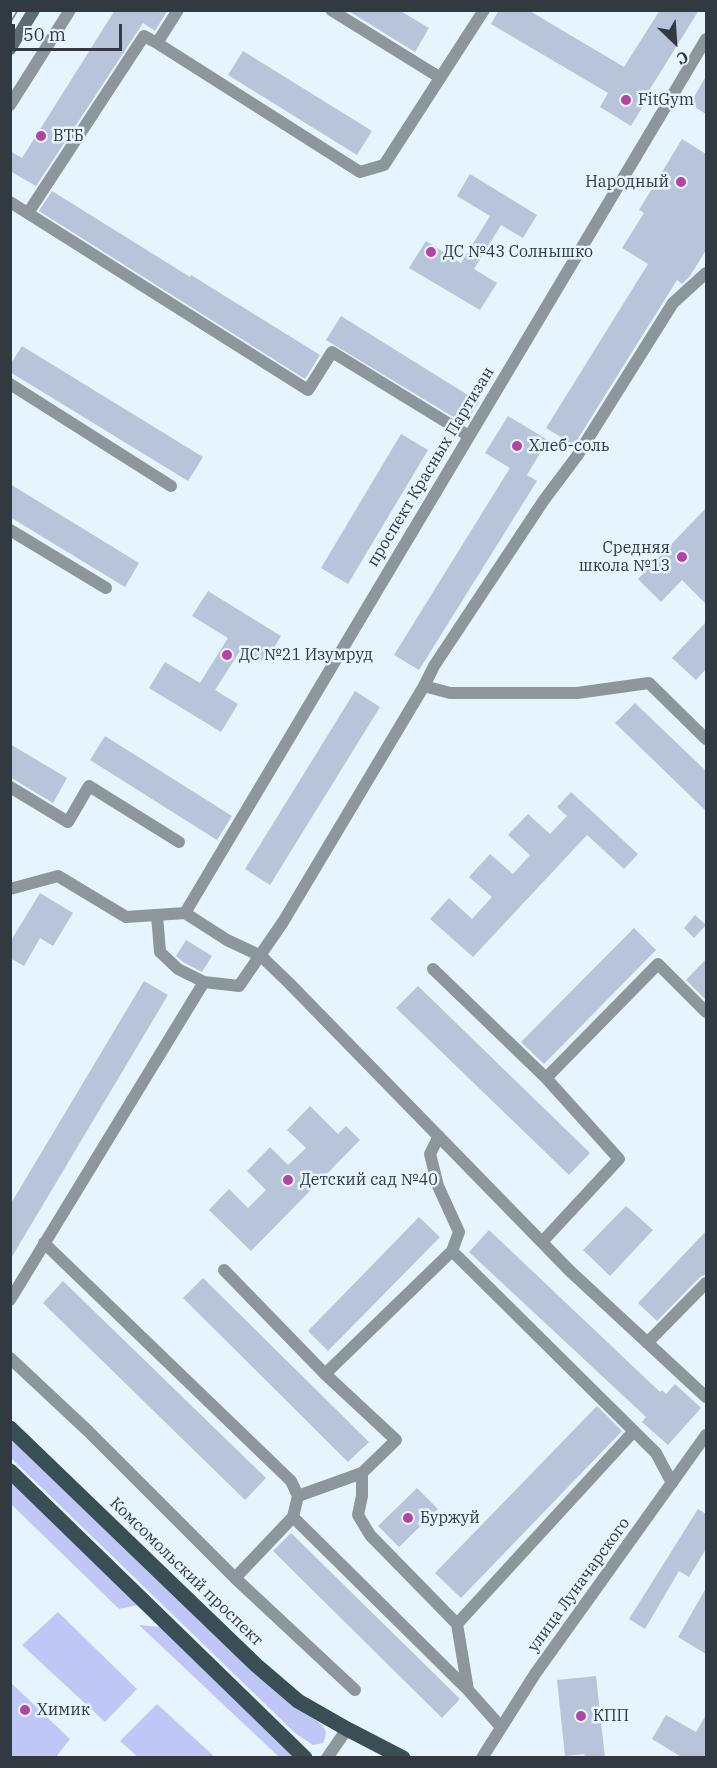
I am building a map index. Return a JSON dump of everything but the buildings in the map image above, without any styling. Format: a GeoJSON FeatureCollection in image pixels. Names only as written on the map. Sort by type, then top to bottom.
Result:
{"type":"FeatureCollection","features":[{"type":"Feature","properties":{"kind":"main road"},"geometry":{"type":"LineString","coordinates":[[10,49],[34,10]]}},
{"type":"Feature","properties":{"kind":"main road","name":"Комсомольский проспект"},"geometry":{"type":"LineString","coordinates":[[10,1428],[256,1665],[298,1701],[403,1758]]}},
{"type":"Feature","properties":{"kind":"main road"},"geometry":{"type":"LineString","coordinates":[[10,1471],[305,1758]]}},
{"type":"Feature","properties":{"kind":"street"},"geometry":{"type":"LineString","coordinates":[[10,105],[70,10]]}},
{"type":"Feature","properties":{"kind":"street"},"geometry":{"type":"LineString","coordinates":[[158,43],[178,10]]}},
{"type":"Feature","properties":{"kind":"street"},"geometry":{"type":"LineString","coordinates":[[332,10],[439,77]]}},
{"type":"Feature","properties":{"kind":"street"},"geometry":{"type":"LineString","coordinates":[[28,213],[144,36],[360,172],[384,165],[484,10]]}},
{"type":"Feature","properties":{"kind":"street","name":"проспект Красных Партизан"},"geometry":{"type":"LineString","coordinates":[[185,913],[706,39]]}},
{"type":"Feature","properties":{"kind":"street"},"geometry":{"type":"LineString","coordinates":[[10,202],[308,390],[332,352],[469,436]]}},
{"type":"Feature","properties":{"kind":"street"},"geometry":{"type":"LineString","coordinates":[[158,915],[160,952],[178,969],[204,982],[239,986],[261,956],[434,666],[544,500],[577,456],[673,303],[706,273]]}},
{"type":"Feature","properties":{"kind":"street"},"geometry":{"type":"LineString","coordinates":[[10,384],[171,486]]}},
{"type":"Feature","properties":{"kind":"street"},"geometry":{"type":"LineString","coordinates":[[10,530],[106,588]]}},
{"type":"Feature","properties":{"kind":"street"},"geometry":{"type":"LineString","coordinates":[[424,686],[450,693],[577,693],[649,683],[706,739]]}},
{"type":"Feature","properties":{"kind":"street"},"geometry":{"type":"LineString","coordinates":[[10,787],[68,822],[89,786],[179,842]]}},
{"type":"Feature","properties":{"kind":"street"},"geometry":{"type":"LineString","coordinates":[[10,889],[58,876],[126,917],[185,913],[227,940],[261,956],[542,1242],[706,1397]]}},
{"type":"Feature","properties":{"kind":"street"},"geometry":{"type":"LineString","coordinates":[[546,1078],[658,964],[706,1012]]}},
{"type":"Feature","properties":{"kind":"street"},"geometry":{"type":"LineString","coordinates":[[433,969],[546,1078],[619,1159],[542,1242]]}},
{"type":"Feature","properties":{"kind":"street"},"geometry":{"type":"LineString","coordinates":[[10,1300],[204,982]]}},
{"type":"Feature","properties":{"kind":"street"},"geometry":{"type":"LineString","coordinates":[[325,1374],[452,1251],[459,1232],[438,1186],[430,1154],[439,1136]]}},
{"type":"Feature","properties":{"kind":"street"},"geometry":{"type":"LineString","coordinates":[[44,1243],[291,1481],[298,1496],[293,1517],[235,1578]]}},
{"type":"Feature","properties":{"kind":"street"},"geometry":{"type":"LineString","coordinates":[[452,1251],[656,1453],[672,1483]]}},
{"type":"Feature","properties":{"kind":"street"},"geometry":{"type":"LineString","coordinates":[[224,1270],[325,1374],[396,1440],[362,1473],[298,1496]]}},
{"type":"Feature","properties":{"kind":"street"},"geometry":{"type":"LineString","coordinates":[[647,1343],[706,1283]]}},
{"type":"Feature","properties":{"kind":"street"},"geometry":{"type":"LineString","coordinates":[[10,1358],[88,1431],[235,1578],[355,1690]]}},
{"type":"Feature","properties":{"kind":"street"},"geometry":{"type":"LineString","coordinates":[[457,1624],[634,1431]]}},
{"type":"Feature","properties":{"kind":"street","name":"улица Луначарского"},"geometry":{"type":"LineString","coordinates":[[481,1757],[535,1674],[706,1435]]}},
{"type":"Feature","properties":{"kind":"street"},"geometry":{"type":"LineString","coordinates":[[362,1473],[362,1496],[358,1515],[370,1535],[457,1624],[468,1690]]}},
{"type":"Feature","properties":{"kind":"street"},"geometry":{"type":"LineString","coordinates":[[293,1517],[468,1690],[501,1727]]}},
{"type":"Feature","properties":{"kind":"street"},"geometry":{"type":"LineString","coordinates":[[327,1758],[347,1729]]}},
{"type":"Feature","properties":{"kind":"shaded area"},"geometry":{"type":"Polygon","coordinates":[[[10,1438],[277,1692],[321,1724],[326,1733],[323,1743],[313,1745],[295,1733],[11,1458],[10,1438]]]}},
{"type":"Feature","properties":{"kind":"shaded area"},"geometry":{"type":"Polygon","coordinates":[[[10,1480],[138,1605],[119,1609],[11,1504],[10,1480]]]}},
{"type":"Feature","properties":{"kind":"shaded area"},"geometry":{"type":"Polygon","coordinates":[[[58,1612],[137,1689],[105,1722],[22,1645],[58,1612]]]}},
{"type":"Feature","properties":{"kind":"shaded area"},"geometry":{"type":"Polygon","coordinates":[[[139,1625],[162,1627],[296,1757],[279,1757],[139,1625]]]}},
{"type":"Feature","properties":{"kind":"shaded area","name":"Химик"},"geometry":{"type":"Polygon","coordinates":[[[10,1682],[70,1739],[56,1757],[11,1757],[10,1682]]]}},
{"type":"Feature","properties":{"kind":"shaded area"},"geometry":{"type":"Polygon","coordinates":[[[157,1704],[215,1757],[138,1757],[120,1741],[157,1704]]]}},
{"type":"Feature","properties":{"kind":"tram line"},"geometry":{"type":"LineString","coordinates":[[10,23],[18,10]]}},
{"type":"Feature","properties":{"kind":"place","name":"FitGym"},"geometry":{"type":"Point","coordinates":[626,100]}},
{"type":"Feature","properties":{"kind":"place","name":"ВТБ"},"geometry":{"type":"Point","coordinates":[41,136]}},
{"type":"Feature","properties":{"kind":"place","name":"Народный"},"geometry":{"type":"Point","coordinates":[681,182]}},
{"type":"Feature","properties":{"kind":"place","name":"ДС №43 Солнышко"},"geometry":{"type":"Point","coordinates":[431,252]}},
{"type":"Feature","properties":{"kind":"place","name":"Хлеб-соль"},"geometry":{"type":"Point","coordinates":[517,446]}},
{"type":"Feature","properties":{"kind":"place","name":"Средняя школа №13"},"geometry":{"type":"Point","coordinates":[682,557]}},
{"type":"Feature","properties":{"kind":"place","name":"ДС №21 Изумруд"},"geometry":{"type":"Point","coordinates":[227,655]}},
{"type":"Feature","properties":{"kind":"place","name":"Детский сад №40"},"geometry":{"type":"Point","coordinates":[288,1180]}},
{"type":"Feature","properties":{"kind":"place","name":"Буржуй"},"geometry":{"type":"Point","coordinates":[408,1518]}},
{"type":"Feature","properties":{"kind":"place","name":"Химик"},"geometry":{"type":"Point","coordinates":[25,1710]}},
{"type":"Feature","properties":{"kind":"place","name":"КПП"},"geometry":{"type":"Point","coordinates":[581,1716]}}]}
